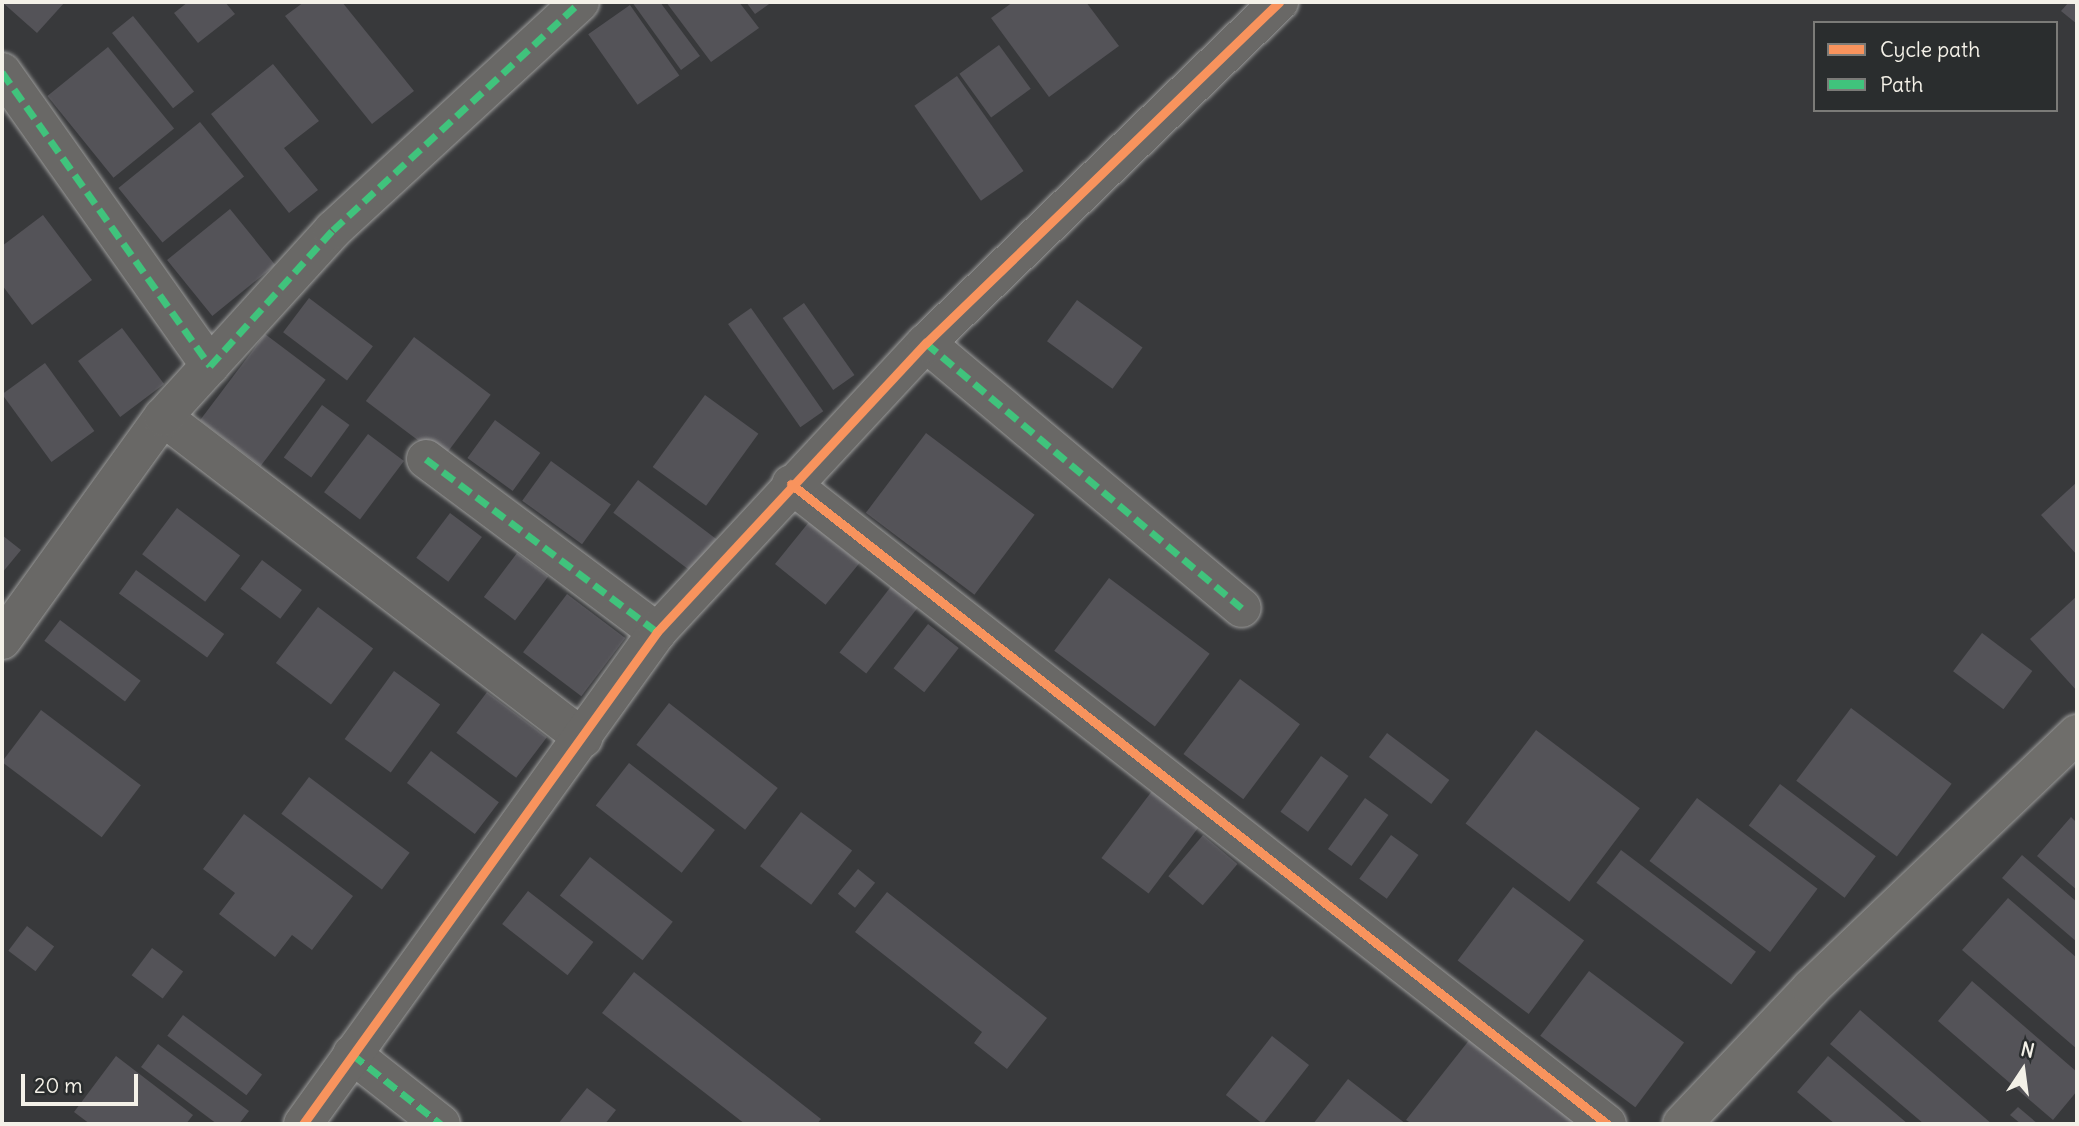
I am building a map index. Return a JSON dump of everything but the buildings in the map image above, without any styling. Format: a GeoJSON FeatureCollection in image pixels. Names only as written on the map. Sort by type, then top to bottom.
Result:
{"type":"FeatureCollection","features":[{"type":"Feature","properties":{"kind":"main road"},"geometry":{"type":"LineString","coordinates":[[1682,1124],[1811,988],[2077,734]]}},
{"type":"Feature","properties":{"kind":"street"},"geometry":{"type":"LineString","coordinates":[[2,640],[163,417],[333,230],[580,2]]}},
{"type":"Feature","properties":{"kind":"street"},"geometry":{"type":"LineString","coordinates":[[303,1124],[657,632],[791,484],[926,343],[1279,2]]}},
{"type":"Feature","properties":{"kind":"street"},"geometry":{"type":"LineString","coordinates":[[2,72],[210,366]]}},
{"type":"Feature","properties":{"kind":"street"},"geometry":{"type":"LineString","coordinates":[[926,343],[1242,608]]}},
{"type":"Feature","properties":{"kind":"street"},"geometry":{"type":"LineString","coordinates":[[163,417],[583,738]]}},
{"type":"Feature","properties":{"kind":"street"},"geometry":{"type":"LineString","coordinates":[[426,458],[657,632]]}},
{"type":"Feature","properties":{"kind":"street"},"geometry":{"type":"LineString","coordinates":[[791,484],[1607,1124]]}},
{"type":"Feature","properties":{"kind":"street"},"geometry":{"type":"LineString","coordinates":[[352,1054],[441,1124]]}},
{"type":"Feature","properties":{"kind":"marked path"},"geometry":{"type":"LineString","coordinates":[[2,72],[210,366],[333,230],[580,2]]}},
{"type":"Feature","properties":{"kind":"marked path"},"geometry":{"type":"LineString","coordinates":[[926,343],[1242,608]]}},
{"type":"Feature","properties":{"kind":"marked path"},"geometry":{"type":"LineString","coordinates":[[426,459],[657,632]]}},
{"type":"Feature","properties":{"kind":"marked path"},"geometry":{"type":"LineString","coordinates":[[352,1054],[441,1124]]}},
{"type":"Feature","properties":{"kind":"cycle path"},"geometry":{"type":"LineString","coordinates":[[303,1124],[657,632],[926,343],[1279,2]]}},
{"type":"Feature","properties":{"kind":"cycle path"},"geometry":{"type":"LineString","coordinates":[[791,484],[1607,1124]]}}]}
